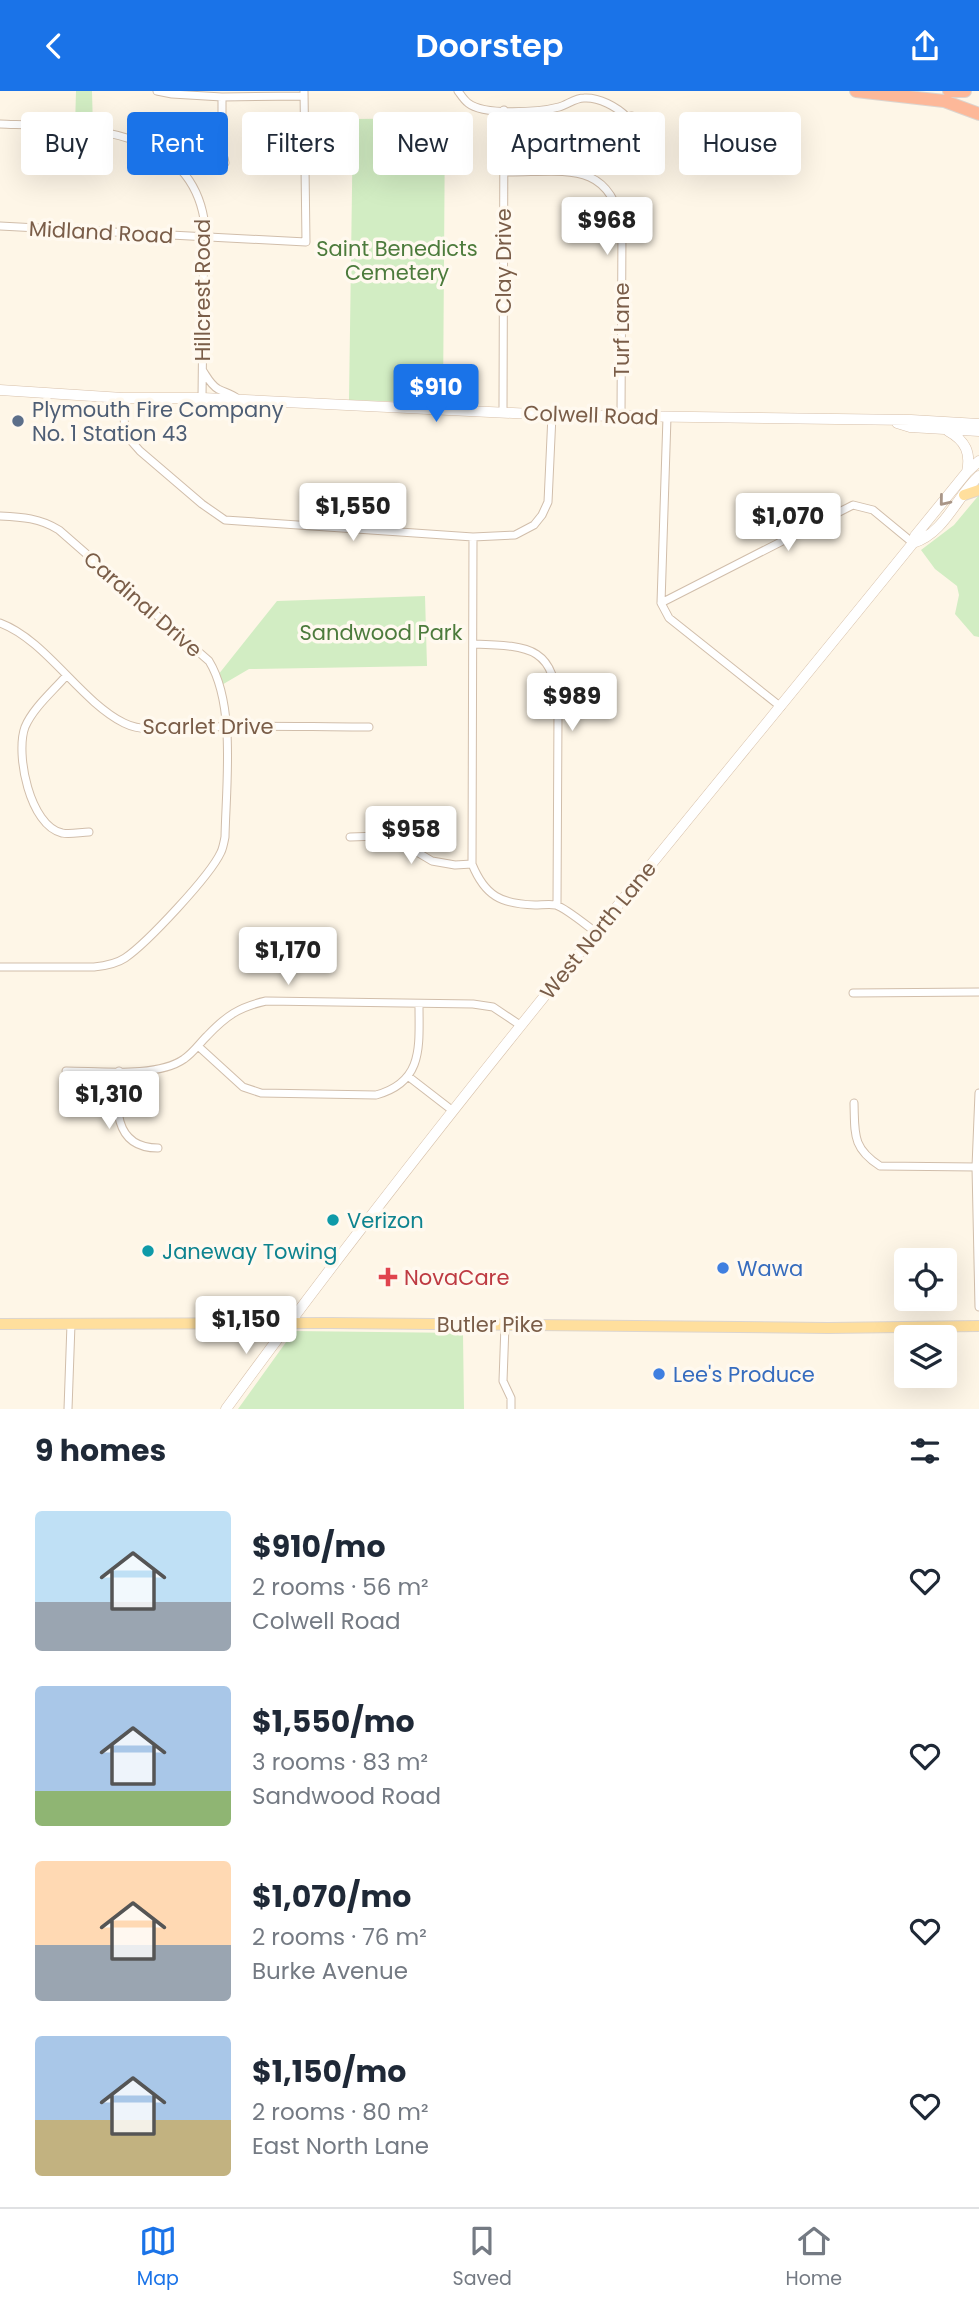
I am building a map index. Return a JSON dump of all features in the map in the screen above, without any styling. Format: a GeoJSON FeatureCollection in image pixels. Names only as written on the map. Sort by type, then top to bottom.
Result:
{"type":"FeatureCollection","features":[{"type":"Feature","properties":{"kind":"highway"},"geometry":{"type":"LineString","coordinates":[[856,91],[944,101],[979,114]]}},
{"type":"Feature","properties":{"kind":"highway"},"geometry":{"type":"LineString","coordinates":[[949,91],[965,91]]}},
{"type":"Feature","properties":{"kind":"main road"},"geometry":{"type":"LineString","coordinates":[[964,495],[979,490]]}},
{"type":"Feature","properties":{"kind":"main road","name":"Butler Pike"},"geometry":{"type":"LineString","coordinates":[[0,1324],[290,1323],[828,1328],[979,1326]]}},
{"type":"Feature","properties":{"kind":"street"},"geometry":{"type":"LineString","coordinates":[[157,91],[222,97],[303,94]]}},
{"type":"Feature","properties":{"kind":"street"},"geometry":{"type":"LineString","coordinates":[[458,91],[474,106],[504,110],[545,110],[563,107],[584,98],[609,104],[620,112]]}},
{"type":"Feature","properties":{"kind":"street","name":"Midland Road"},"geometry":{"type":"LineString","coordinates":[[0,226],[306,242],[303,94]]}},
{"type":"Feature","properties":{"kind":"street"},"geometry":{"type":"LineString","coordinates":[[222,97],[222,112]]}},
{"type":"Feature","properties":{"kind":"street","name":"Hillcrest Road"},"geometry":{"type":"LineString","coordinates":[[0,124],[75,127],[146,143],[164,154],[192,184],[204,219],[202,398]]}},
{"type":"Feature","properties":{"kind":"street","name":"Clay Drive"},"geometry":{"type":"LineString","coordinates":[[503,175],[503,412]]}},
{"type":"Feature","properties":{"kind":"street","name":"Turf Lane"},"geometry":{"type":"LineString","coordinates":[[586,175],[603,184],[612,195],[622,228],[621,416]]}},
{"type":"Feature","properties":{"kind":"street"},"geometry":{"type":"LineString","coordinates":[[202,370],[213,385],[230,392],[239,400]]}},
{"type":"Feature","properties":{"kind":"street","name":"Colwell Road"},"geometry":{"type":"LineString","coordinates":[[0,390],[122,398],[202,398],[552,415],[979,423]]}},
{"type":"Feature","properties":{"kind":"street"},"geometry":{"type":"LineString","coordinates":[[122,398],[125,434],[202,504],[225,520],[473,537],[515,535],[542,516],[548,502],[552,415]]}},
{"type":"Feature","properties":{"kind":"street"},"geometry":{"type":"LineString","coordinates":[[667,417],[661,603],[669,618],[781,707]]}},
{"type":"Feature","properties":{"kind":"street","name":"Colwell Road"},"geometry":{"type":"LineString","coordinates":[[890,421],[910,427],[979,431]]}},
{"type":"Feature","properties":{"kind":"street"},"geometry":{"type":"LineString","coordinates":[[945,429],[958,437],[967,448],[970,460],[967,472]]}},
{"type":"Feature","properties":{"kind":"street","name":"West North Lane"},"geometry":{"type":"LineString","coordinates":[[226,1409],[520,1025],[781,707],[967,472],[979,461]]}},
{"type":"Feature","properties":{"kind":"street","name":"West North Lane"},"geometry":{"type":"LineString","coordinates":[[913,543],[922,540],[945,519],[979,476]]}},
{"type":"Feature","properties":{"kind":"street"},"geometry":{"type":"LineString","coordinates":[[661,603],[853,505],[873,510],[913,543]]}},
{"type":"Feature","properties":{"kind":"street","name":"Cardinal Drive"},"geometry":{"type":"LineString","coordinates":[[0,516],[31,518],[46,522],[59,530],[209,661],[218,675],[227,727],[225,837],[222,850],[202,879],[166,919],[124,959],[109,965],[0,967]]}},
{"type":"Feature","properties":{"kind":"street"},"geometry":{"type":"LineString","coordinates":[[473,537],[472,864],[488,891],[499,900],[521,905],[557,905],[597,933]]}},
{"type":"Feature","properties":{"kind":"street","name":"Scarlet Drive"},"geometry":{"type":"LineString","coordinates":[[0,623],[22,636],[109,713],[126,724],[141,728],[369,727]]}},
{"type":"Feature","properties":{"kind":"street"},"geometry":{"type":"LineString","coordinates":[[474,644],[513,645],[529,649],[541,657],[552,670],[557,686],[558,712],[557,905]]}},
{"type":"Feature","properties":{"kind":"street"},"geometry":{"type":"LineString","coordinates":[[66,676],[25,727],[21,755],[32,801],[49,826],[62,834],[89,832]]}},
{"type":"Feature","properties":{"kind":"street"},"geometry":{"type":"LineString","coordinates":[[350,837],[381,836],[400,842],[432,861],[455,865],[472,864]]}},
{"type":"Feature","properties":{"kind":"street"},"geometry":{"type":"LineString","coordinates":[[853,992],[979,992]]}},
{"type":"Feature","properties":{"kind":"street"},"geometry":{"type":"LineString","coordinates":[[66,1071],[119,1071],[171,1066],[198,1047],[234,1011],[266,1001],[473,1004],[492,1007],[520,1025]]}},
{"type":"Feature","properties":{"kind":"street"},"geometry":{"type":"LineString","coordinates":[[198,1047],[243,1087],[261,1093],[376,1095],[393,1089],[409,1077],[419,1052],[419,1005]]}},
{"type":"Feature","properties":{"kind":"street"},"geometry":{"type":"LineString","coordinates":[[119,1071],[117,1112],[122,1126],[132,1142],[147,1148],[158,1148]]}},
{"type":"Feature","properties":{"kind":"street"},"geometry":{"type":"LineString","coordinates":[[409,1077],[453,1111]]}},
{"type":"Feature","properties":{"kind":"street"},"geometry":{"type":"LineString","coordinates":[[979,1093],[976,1167],[979,1307]]}},
{"type":"Feature","properties":{"kind":"street"},"geometry":{"type":"LineString","coordinates":[[854,1103],[857,1145],[868,1159],[880,1167],[976,1167]]}},
{"type":"Feature","properties":{"kind":"street"},"geometry":{"type":"LineString","coordinates":[[68,1409],[71,1324]]}},
{"type":"Feature","properties":{"kind":"street"},"geometry":{"type":"LineString","coordinates":[[505,1325],[503,1375],[511,1398],[511,1409]]}},
{"type":"Feature","properties":{"kind":"green space"},"geometry":{"type":"Polygon","coordinates":[[[76,91],[92,91],[93,112],[75,112],[76,91]]]}},
{"type":"Feature","properties":{"kind":"green space","name":"Saint Benedicts Cemetery"},"geometry":{"type":"Polygon","coordinates":[[[359,119],[373,119],[373,175],[445,175],[443,403],[349,400],[352,175],[359,175],[359,119]]]}},
{"type":"Feature","properties":{"kind":"green space"},"geometry":{"type":"Polygon","coordinates":[[[979,495],[979,637],[974,636],[955,614],[959,595],[957,586],[935,569],[921,550],[954,525],[979,495]]]}},
{"type":"Feature","properties":{"kind":"green space","name":"Sandwood Park"},"geometry":{"type":"Polygon","coordinates":[[[425,596],[427,666],[249,669],[220,686],[218,675],[277,601],[425,596]]]}},
{"type":"Feature","properties":{"kind":"green space"},"geometry":{"type":"Polygon","coordinates":[[[294,1331],[463,1333],[464,1409],[238,1409],[294,1331]]]}},
{"type":"Feature","properties":{"kind":"place","name":"Plymouth Fire Company No. 1 Station 43"},"geometry":{"type":"Point","coordinates":[18,421]}},
{"type":"Feature","properties":{"kind":"place","name":"Verizon"},"geometry":{"type":"Point","coordinates":[333,1220]}},
{"type":"Feature","properties":{"kind":"place","name":"Janeway Towing"},"geometry":{"type":"Point","coordinates":[148,1251]}},
{"type":"Feature","properties":{"kind":"place","name":"Wawa"},"geometry":{"type":"Point","coordinates":[723,1268]}},
{"type":"Feature","properties":{"kind":"place","name":"NovaCare"},"geometry":{"type":"Point","coordinates":[388,1277]}},
{"type":"Feature","properties":{"kind":"place","name":"Lee's Produce"},"geometry":{"type":"Point","coordinates":[659,1374]}}]}
